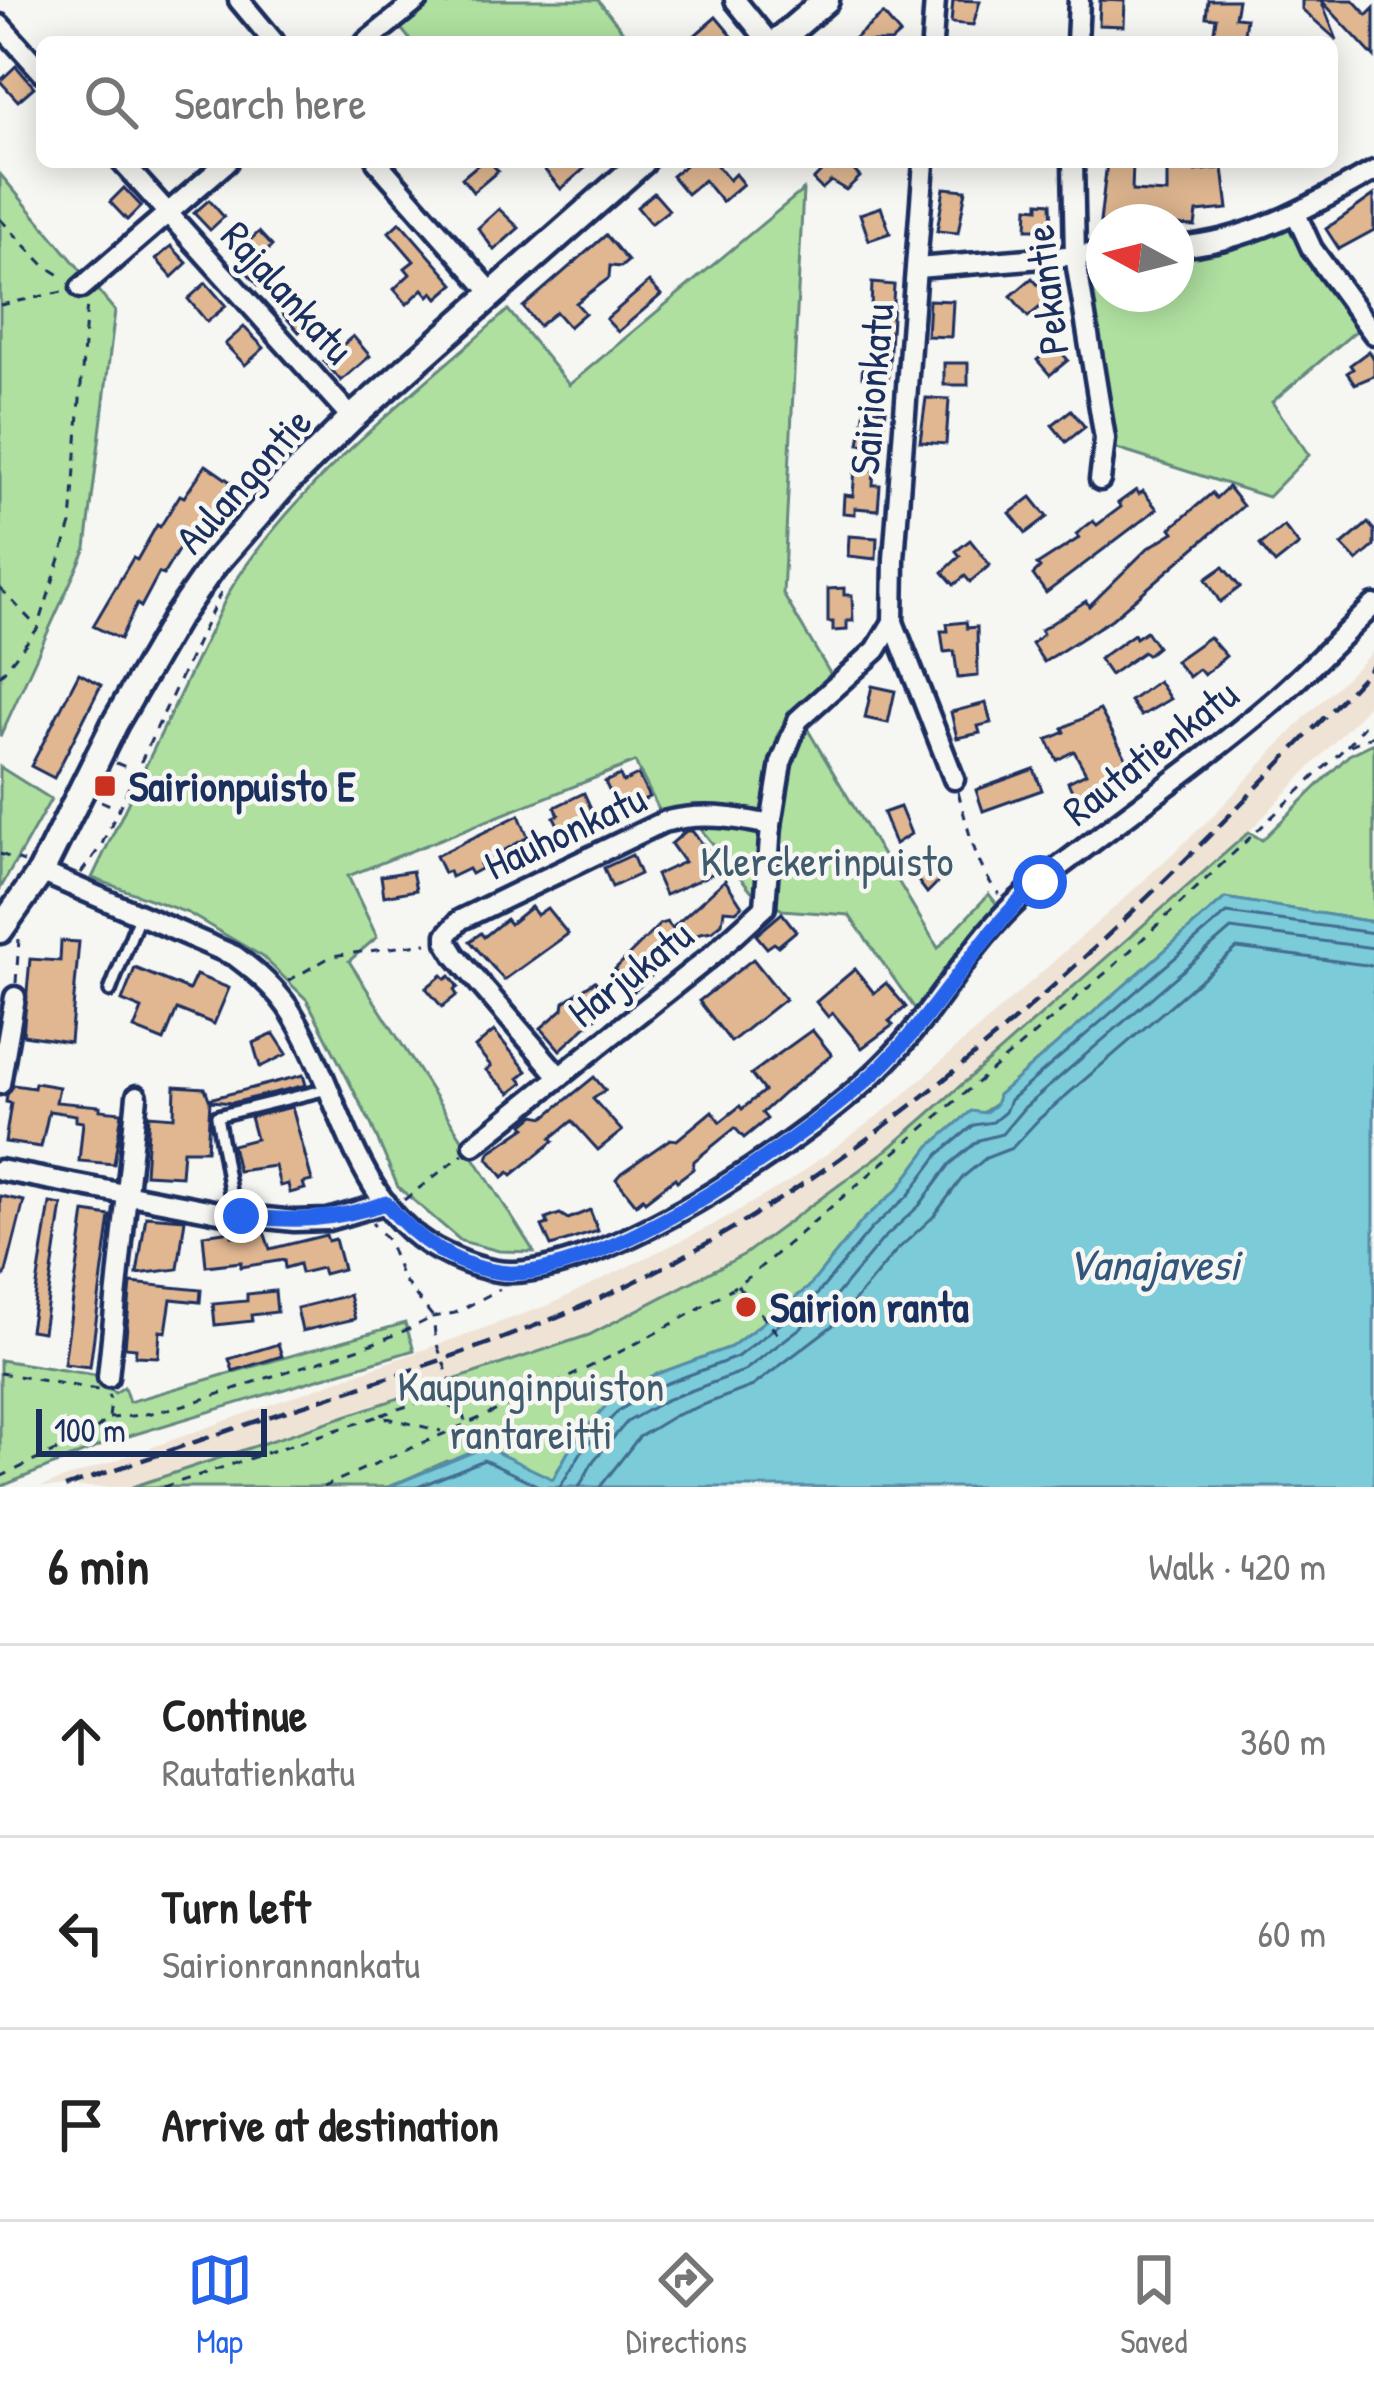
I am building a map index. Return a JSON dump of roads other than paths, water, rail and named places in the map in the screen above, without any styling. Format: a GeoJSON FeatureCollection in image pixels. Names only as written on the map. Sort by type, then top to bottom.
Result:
{"type":"FeatureCollection","features":[{"type":"Feature","properties":{"kind":"main road"},"geometry":{"type":"LineString","coordinates":[[781,36],[826,0]]}},
{"type":"Feature","properties":{"kind":"main road","name":"Aulangontie"},"geometry":{"type":"LineString","coordinates":[[11,928],[33,867],[175,620],[245,527],[352,418],[635,168]]}},
{"type":"Feature","properties":{"kind":"street"},"geometry":{"type":"LineString","coordinates":[[238,0],[269,36]]}},
{"type":"Feature","properties":{"kind":"street"},"geometry":{"type":"LineString","coordinates":[[373,36],[418,0]]}},
{"type":"Feature","properties":{"kind":"street"},"geometry":{"type":"LineString","coordinates":[[735,0],[768,36]]}},
{"type":"Feature","properties":{"kind":"street"},"geometry":{"type":"LineString","coordinates":[[932,36],[935,0]]}},
{"type":"Feature","properties":{"kind":"street"},"geometry":{"type":"LineString","coordinates":[[1077,36],[1079,0]]}},
{"type":"Feature","properties":{"kind":"street"},"geometry":{"type":"LineString","coordinates":[[0,25],[36,65]]}},
{"type":"Feature","properties":{"kind":"street","name":"Rajalankatu"},"geometry":{"type":"LineString","coordinates":[[127,168],[352,418]]}},
{"type":"Feature","properties":{"kind":"street"},"geometry":{"type":"LineString","coordinates":[[81,288],[220,168]]}},
{"type":"Feature","properties":{"kind":"street"},"geometry":{"type":"LineString","coordinates":[[382,168],[493,294]]}},
{"type":"Feature","properties":{"kind":"street","name":"Sairionkatu"},"geometry":{"type":"LineString","coordinates":[[893,622],[924,168]]}},
{"type":"Feature","properties":{"kind":"street","name":"Pekantie"},"geometry":{"type":"LineString","coordinates":[[1073,168],[1075,255],[1105,439],[1100,479]]}},
{"type":"Feature","properties":{"kind":"street"},"geometry":{"type":"LineString","coordinates":[[1194,246],[1296,214],[1374,171]]}},
{"type":"Feature","properties":{"kind":"street"},"geometry":{"type":"LineString","coordinates":[[1296,214],[1312,249],[1374,334]]}},
{"type":"Feature","properties":{"kind":"street"},"geometry":{"type":"LineString","coordinates":[[917,268],[1086,254]]}},
{"type":"Feature","properties":{"kind":"street","name":"Rautatienkatu"},"geometry":{"type":"LineString","coordinates":[[33,867],[235,956],[258,974],[287,1006],[405,1228],[472,1265],[509,1273],[560,1265],[597,1252],[688,1205],[798,1138],[890,1059],[1010,908],[1269,705],[1374,605]]}},
{"type":"Feature","properties":{"kind":"street"},"geometry":{"type":"LineString","coordinates":[[893,622],[954,779]]}},
{"type":"Feature","properties":{"kind":"street"},"geometry":{"type":"LineString","coordinates":[[770,825],[781,763],[798,720],[877,650],[893,622]]}},
{"type":"Feature","properties":{"kind":"street","name":"Hauhonkatu"},"geometry":{"type":"LineString","coordinates":[[559,1076],[447,942],[447,934],[460,920],[663,822],[693,814],[770,825]]}},
{"type":"Feature","properties":{"kind":"street","name":"Harjukatu"},"geometry":{"type":"LineString","coordinates":[[474,1145],[711,956],[765,907],[770,825]]}},
{"type":"Feature","properties":{"kind":"street"},"geometry":{"type":"LineString","coordinates":[[0,1084],[15,997]]}},
{"type":"Feature","properties":{"kind":"street"},"geometry":{"type":"LineString","coordinates":[[108,1377],[137,1096]]}},
{"type":"Feature","properties":{"kind":"street"},"geometry":{"type":"LineString","coordinates":[[0,1170],[294,1222],[328,1220],[394,1203]]}},
{"type":"Feature","properties":{"kind":"lane"},"geometry":{"type":"LineString","coordinates":[[110,991],[139,916]]}},
{"type":"Feature","properties":{"kind":"lane"},"geometry":{"type":"LineString","coordinates":[[234,1214],[217,1115],[328,1089]]}},
{"type":"Feature","properties":{"kind":"water","name":"Vanajavesi"},"geometry":{"type":"Polygon","coordinates":[[[1225,898],[1374,922],[1374,1487],[388,1487],[485,1447],[553,1479],[572,1445],[610,1401],[654,1375],[731,1347],[808,1288],[863,1220],[898,1189],[930,1146],[971,1111],[985,1113],[996,1104],[998,1095],[1225,898]]]}},
{"type":"Feature","properties":{"kind":"railway"},"geometry":{"type":"LineString","coordinates":[[65,1487],[521,1331],[630,1284],[737,1226],[839,1159],[1029,1008],[1205,840],[1374,665]]}},
{"type":"Feature","properties":{"kind":"place","name":"Sairionpuisto E"},"geometry":{"type":"Point","coordinates":[105,786]}},
{"type":"Feature","properties":{"kind":"place","name":"Sairion ranta"},"geometry":{"type":"Point","coordinates":[746,1307]}},
{"type":"Feature","properties":{"kind":"park label","name":"Klerckerinpuisto"},"geometry":{"type":"Point","coordinates":[827,861]}},
{"type":"Feature","properties":{"kind":"park label","name":"Kaupunginpuiston rantareitti"},"geometry":{"type":"Point","coordinates":[531,1410]}}]}
